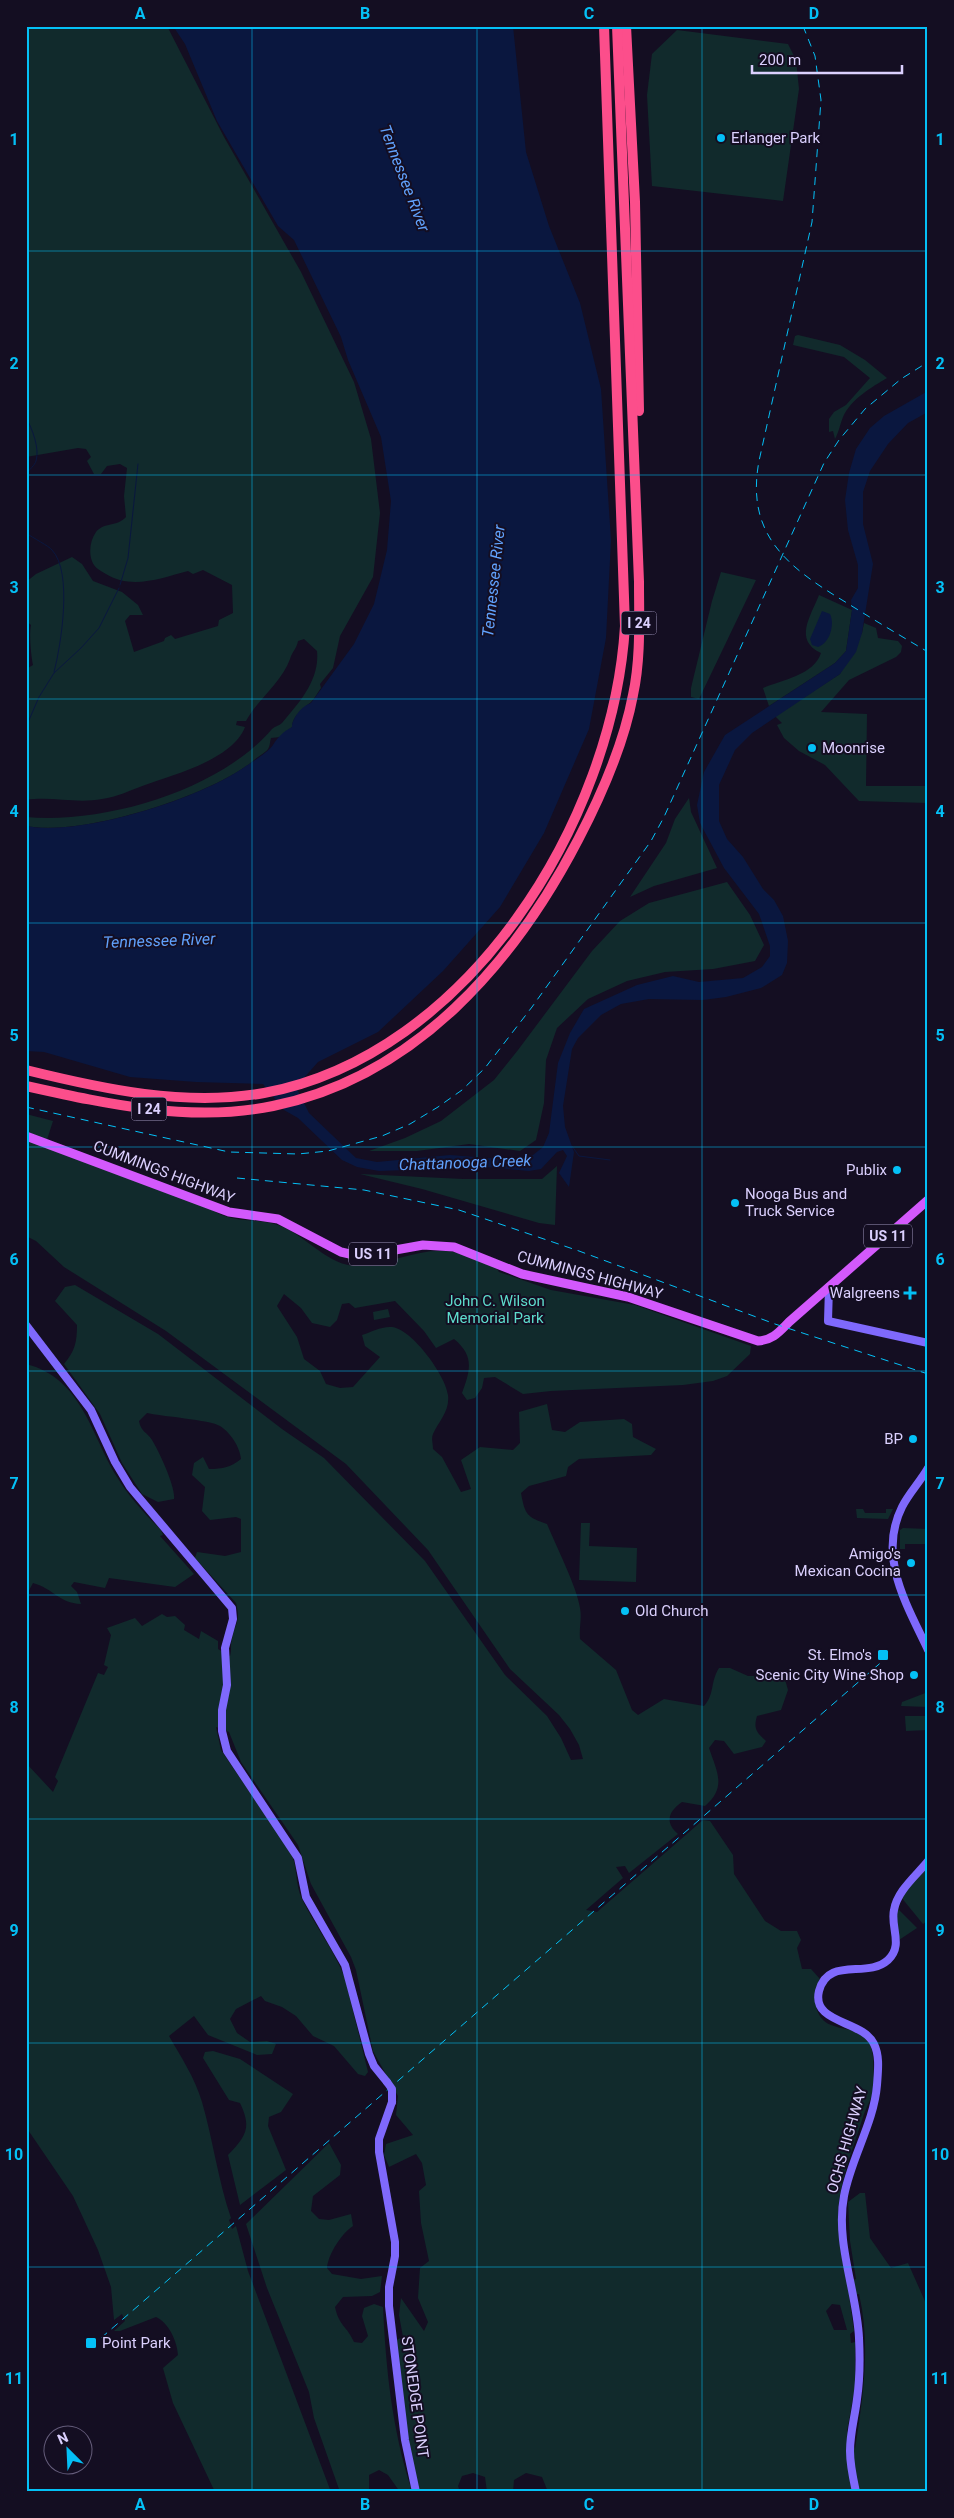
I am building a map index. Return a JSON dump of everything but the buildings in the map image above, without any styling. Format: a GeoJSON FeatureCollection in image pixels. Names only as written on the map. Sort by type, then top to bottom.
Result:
{"type":"FeatureCollection","features":[{"type":"Feature","properties":{"kind":"highway","name":"I 24"},"geometry":{"type":"LineString","coordinates":[[26,1070],[98,1086],[164,1096],[211,1098],[263,1093],[310,1081],[349,1066],[380,1049],[413,1026],[469,976],[522,911],[562,844],[588,788],[609,727],[623,654],[625,584],[604,26]]}},
{"type":"Feature","properties":{"kind":"highway","name":"I 24"},"geometry":{"type":"LineString","coordinates":[[26,1086],[150,1109],[194,1112],[226,1112],[273,1106],[321,1093],[361,1076],[389,1060],[431,1031],[460,1005],[504,957],[530,922],[569,858],[600,798],[634,695],[638,640],[639,582],[617,26]]}},
{"type":"Feature","properties":{"kind":"highway"},"geometry":{"type":"LineString","coordinates":[[626,26],[637,284],[639,442],[634,458]]}},
{"type":"Feature","properties":{"kind":"main road","name":"CUMMINGS HIGHWAY"},"geometry":{"type":"LineString","coordinates":[[26,1136],[229,1212],[278,1219],[341,1252],[373,1254],[423,1245],[454,1247],[522,1274],[628,1297],[758,1341],[772,1338],[829,1288]]}},
{"type":"Feature","properties":{"kind":"main road","name":"US 11"},"geometry":{"type":"LineString","coordinates":[[829,1288],[928,1200]]}},
{"type":"Feature","properties":{"kind":"main road"},"geometry":{"type":"LineString","coordinates":[[829,1288],[828,1321],[928,1342]]}},
{"type":"Feature","properties":{"kind":"main road","name":"STONEDGE POINT"},"geometry":{"type":"LineString","coordinates":[[26,1325],[82,1395],[130,1487],[232,1608],[233,1618],[226,1648],[227,1685],[222,1710],[222,1731],[227,1750],[298,1858],[306,1897],[345,1965],[369,2054],[374,2066],[392,2089],[392,2102],[379,2139],[395,2242],[395,2256],[389,2287],[389,2306],[405,2440],[416,2492]]}},
{"type":"Feature","properties":{"kind":"main road"},"geometry":{"type":"LineString","coordinates":[[928,1468],[902,1508],[896,1523],[893,1543],[894,1568],[898,1587],[928,1650]]}},
{"type":"Feature","properties":{"kind":"main road","name":"OCHS HIGHWAY"},"geometry":{"type":"LineString","coordinates":[[856,2492],[850,2452],[850,2435],[857,2399],[859,2339],[857,2313],[843,2236],[842,2213],[848,2177],[876,2094],[878,2059],[870,2037],[862,2030],[829,2017],[819,2003],[818,1996],[824,1979],[835,1971],[844,1968],[872,1969],[893,1954],[896,1946],[893,1911],[896,1901],[928,1861]]}},
{"type":"Feature","properties":{"kind":"green space"},"geometry":{"type":"Polygon","coordinates":[[[26,26],[167,26],[224,137],[301,272],[354,382],[371,439],[380,513],[373,577],[340,636],[333,668],[320,684],[321,688],[314,699],[296,716],[292,727],[280,737],[271,738],[268,749],[265,752],[233,774],[177,800],[111,819],[50,828],[26,826],[26,817],[57,818],[91,815],[125,808],[160,799],[223,769],[250,751],[272,729],[282,723],[295,707],[312,681],[317,662],[317,651],[304,639],[298,641],[276,683],[246,721],[237,721],[236,725],[245,727],[239,738],[216,757],[172,776],[108,798],[83,801],[26,800],[26,679],[29,678],[28,668],[33,665],[31,625],[26,621],[26,582],[36,574],[72,557],[82,564],[93,581],[122,592],[138,605],[143,615],[130,615],[125,621],[134,652],[164,641],[165,638],[171,635],[175,639],[218,626],[219,620],[233,613],[232,585],[203,570],[193,574],[188,571],[136,582],[116,579],[95,566],[90,551],[96,532],[126,517],[124,496],[127,468],[120,464],[107,466],[101,474],[94,474],[87,461],[91,457],[86,449],[78,448],[26,457],[26,26]]]}},
{"type":"Feature","properties":{"kind":"green space","name":"Erlanger Park"},"geometry":{"type":"Polygon","coordinates":[[[677,30],[788,44],[796,60],[799,89],[783,201],[652,186],[647,95],[652,54],[677,30]]]}},
{"type":"Feature","properties":{"kind":"green space"},"geometry":{"type":"Polygon","coordinates":[[[798,335],[840,345],[865,360],[887,378],[862,394],[851,405],[843,417],[835,439],[833,431],[829,432],[829,419],[834,412],[846,405],[870,378],[844,357],[793,345],[795,336],[798,335]]]}},
{"type":"Feature","properties":{"kind":"green space"},"geometry":{"type":"Polygon","coordinates":[[[721,572],[756,580],[699,699],[691,697],[691,688],[721,572]]]}},
{"type":"Feature","properties":{"kind":"green space"},"geometry":{"type":"Polygon","coordinates":[[[819,595],[852,610],[846,651],[835,663],[769,706],[763,688],[805,672],[812,667],[821,653],[813,648],[806,634],[806,627],[819,595]]]}},
{"type":"Feature","properties":{"kind":"green space"},"geometry":{"type":"Polygon","coordinates":[[[864,623],[876,628],[878,638],[898,641],[902,646],[901,652],[896,657],[849,680],[821,712],[867,714],[866,786],[928,786],[928,803],[859,801],[825,765],[799,751],[784,738],[777,725],[782,723],[775,716],[840,674],[862,633],[864,623]]]}},
{"type":"Feature","properties":{"kind":"green space"},"geometry":{"type":"Polygon","coordinates":[[[689,798],[691,812],[717,868],[654,886],[630,897],[666,843],[675,819],[689,798]]]}},
{"type":"Feature","properties":{"kind":"green space"},"geometry":{"type":"Polygon","coordinates":[[[727,882],[750,915],[764,945],[755,961],[713,969],[665,972],[627,981],[588,999],[557,1028],[546,1060],[544,1103],[536,1140],[520,1151],[469,1144],[417,1151],[369,1151],[405,1138],[441,1121],[494,1080],[592,951],[620,921],[649,903],[727,882]]]}},
{"type":"Feature","properties":{"kind":"green space","name":"John C. Wilson Memorial Park"},"geometry":{"type":"Polygon","coordinates":[[[26,1114],[53,1121],[45,1146],[220,1214],[283,1227],[339,1262],[360,1266],[434,1251],[458,1253],[497,1269],[499,1272],[551,1290],[635,1305],[751,1346],[750,1354],[727,1376],[713,1381],[683,1385],[523,1394],[495,1377],[484,1378],[482,1388],[475,1398],[467,1400],[462,1393],[469,1371],[469,1364],[461,1345],[454,1339],[436,1348],[424,1331],[395,1301],[355,1308],[349,1303],[342,1304],[337,1320],[330,1327],[312,1323],[301,1308],[284,1294],[277,1306],[297,1337],[304,1359],[320,1371],[326,1384],[340,1388],[353,1387],[380,1357],[365,1346],[362,1335],[380,1328],[392,1327],[400,1330],[418,1344],[435,1366],[448,1395],[444,1416],[432,1436],[433,1449],[442,1457],[461,1492],[471,1489],[461,1460],[480,1447],[513,1450],[520,1443],[519,1412],[547,1404],[552,1430],[565,1432],[580,1422],[624,1419],[632,1424],[633,1437],[656,1449],[651,1455],[579,1459],[568,1467],[566,1476],[529,1486],[521,1493],[528,1514],[547,1524],[571,1578],[580,1608],[580,1639],[616,1670],[632,1710],[638,1715],[664,1699],[704,1706],[710,1697],[714,1678],[719,1668],[730,1668],[748,1676],[784,1676],[788,1690],[781,1710],[757,1716],[755,1724],[757,1730],[766,1741],[762,1747],[734,1754],[724,1741],[715,1740],[709,1748],[718,1779],[718,1786],[712,1799],[705,1806],[682,1802],[678,1805],[671,1813],[670,1821],[678,1834],[629,1873],[625,1866],[616,1867],[623,1878],[586,1910],[597,1912],[703,1820],[710,1821],[733,1855],[734,1874],[765,1921],[781,1931],[797,1931],[801,1940],[797,1948],[802,1969],[811,1969],[820,1979],[815,1998],[821,2017],[825,2022],[835,2027],[858,2032],[869,2042],[873,2057],[874,2088],[851,2152],[841,2190],[838,2213],[840,2247],[846,2281],[856,2279],[850,2241],[848,2202],[860,2193],[865,2193],[870,2238],[891,2268],[908,2263],[928,2308],[928,2492],[548,2492],[542,2477],[526,2473],[514,2480],[513,2492],[487,2492],[485,2477],[473,2473],[462,2476],[458,2486],[460,2492],[420,2492],[407,2438],[396,2340],[403,2337],[399,2315],[401,2298],[424,2331],[428,2322],[418,2298],[420,2268],[429,2261],[421,2223],[419,2191],[426,2185],[422,2163],[416,2154],[389,2167],[384,2155],[386,2144],[413,2135],[396,2115],[398,2096],[373,2051],[356,1970],[351,1957],[311,1884],[298,1845],[241,1762],[229,1732],[216,1727],[221,1750],[291,1853],[302,1899],[345,1978],[368,2072],[365,2076],[358,2074],[334,2046],[313,2036],[296,2016],[282,2007],[265,2001],[261,1996],[236,2009],[230,2019],[237,2033],[250,2042],[267,2041],[276,2044],[272,2054],[257,2055],[208,2035],[194,2016],[169,2036],[199,2093],[231,2218],[229,2220],[232,2229],[236,2226],[248,2271],[331,2492],[215,2492],[173,2403],[163,2368],[178,2355],[172,2333],[156,2317],[120,2331],[114,2331],[125,2321],[122,2314],[114,2320],[111,2287],[98,2250],[73,2196],[26,2127],[26,1763],[53,1792],[58,1781],[55,1777],[98,1673],[104,1675],[108,1667],[104,1665],[111,1635],[107,1628],[135,1618],[142,1626],[162,1614],[167,1617],[175,1616],[185,1625],[184,1630],[199,1639],[201,1631],[218,1641],[218,1649],[230,1656],[231,1641],[238,1618],[236,1603],[195,1558],[197,1552],[225,1556],[241,1552],[241,1519],[236,1517],[210,1520],[202,1511],[205,1487],[192,1475],[194,1463],[203,1457],[209,1469],[227,1467],[241,1459],[234,1440],[220,1426],[147,1413],[139,1421],[140,1425],[152,1440],[163,1461],[170,1478],[174,1499],[158,1502],[142,1494],[122,1463],[100,1414],[64,1364],[71,1355],[77,1336],[77,1325],[55,1301],[65,1287],[75,1285],[158,1334],[282,1429],[324,1458],[425,1561],[505,1675],[547,1716],[561,1738],[571,1760],[583,1759],[579,1745],[570,1729],[559,1715],[510,1669],[428,1550],[346,1464],[166,1331],[64,1267],[36,1241],[26,1236],[26,1114]],[[859,2294],[849,2296],[854,2331],[850,2334],[851,2343],[855,2342],[855,2387],[847,2431],[855,2449],[863,2391],[865,2352],[863,2313],[859,2294]],[[832,2304],[826,2311],[834,2330],[847,2330],[840,2305],[832,2304]]]}},
{"type":"Feature","properties":{"kind":"green space"},"geometry":{"type":"Polygon","coordinates":[[[557,1166],[555,1225],[539,1223],[422,1189],[360,1174],[463,1179],[542,1179],[557,1166]]]}},
{"type":"Feature","properties":{"kind":"green space"},"geometry":{"type":"Polygon","coordinates":[[[388,1309],[390,1317],[374,1320],[373,1312],[388,1309]]]}},
{"type":"Feature","properties":{"kind":"green space"},"geometry":{"type":"Polygon","coordinates":[[[26,1364],[45,1371],[73,1395],[92,1426],[108,1461],[122,1484],[161,1530],[163,1535],[160,1536],[194,1574],[175,1587],[109,1578],[105,1588],[74,1582],[71,1586],[77,1592],[81,1604],[67,1601],[33,1583],[26,1596],[26,1364]]]}},
{"type":"Feature","properties":{"kind":"green space"},"geometry":{"type":"Polygon","coordinates":[[[856,1509],[863,1509],[865,1513],[886,1513],[886,1509],[893,1509],[888,1519],[857,1518],[856,1509]]]}},
{"type":"Feature","properties":{"kind":"green space"},"geometry":{"type":"Polygon","coordinates":[[[581,1523],[590,1523],[589,1546],[637,1548],[636,1582],[579,1580],[581,1523]]]}},
{"type":"Feature","properties":{"kind":"green space"},"geometry":{"type":"Polygon","coordinates":[[[903,1528],[928,1529],[928,1544],[905,1544],[905,1549],[900,1549],[900,1530],[903,1528]]]}},
{"type":"Feature","properties":{"kind":"green space"},"geometry":{"type":"Polygon","coordinates":[[[928,1692],[928,1707],[901,1706],[902,1702],[928,1692]]]}},
{"type":"Feature","properties":{"kind":"green space"},"geometry":{"type":"Polygon","coordinates":[[[905,1716],[928,1716],[928,1730],[906,1731],[905,1716]]]}},
{"type":"Feature","properties":{"kind":"green space"},"geometry":{"type":"Polygon","coordinates":[[[925,1868],[928,1868],[928,1920],[923,1924],[901,1897],[925,1868]]]}},
{"type":"Feature","properties":{"kind":"green space"},"geometry":{"type":"Polygon","coordinates":[[[897,1908],[917,1928],[899,1940],[895,1915],[897,1908]]]}},
{"type":"Feature","properties":{"kind":"green space"},"geometry":{"type":"Polygon","coordinates":[[[213,2051],[240,2059],[293,2094],[281,2112],[269,2117],[268,2126],[286,2170],[240,2205],[228,2155],[243,2137],[246,2119],[240,2103],[229,2100],[203,2058],[205,2052],[213,2051]]]}},
{"type":"Feature","properties":{"kind":"green space"},"geometry":{"type":"Polygon","coordinates":[[[329,2143],[341,2165],[340,2175],[313,2196],[311,2211],[319,2219],[329,2220],[351,2214],[353,2226],[336,2244],[328,2262],[327,2268],[332,2274],[361,2279],[382,2276],[380,2292],[372,2296],[343,2297],[335,2307],[341,2322],[354,2342],[362,2343],[368,2336],[362,2316],[364,2308],[374,2304],[383,2307],[391,2399],[404,2466],[411,2488],[407,2492],[400,2492],[388,2475],[379,2470],[369,2475],[369,2492],[340,2492],[314,2418],[309,2392],[267,2288],[246,2224],[329,2143]]]}},
{"type":"Feature","properties":{"kind":"water"},"geometry":{"type":"Polygon","coordinates":[[[173,26],[513,26],[526,152],[549,226],[580,303],[601,389],[611,540],[606,638],[589,729],[544,833],[500,907],[443,971],[378,1032],[318,1062],[296,1087],[309,1113],[356,1158],[377,1162],[450,1155],[513,1160],[533,1155],[543,1147],[549,1133],[558,1063],[570,1033],[584,1009],[637,985],[673,976],[699,982],[743,978],[762,967],[770,956],[770,946],[759,914],[724,868],[700,823],[697,805],[704,772],[725,735],[835,663],[846,651],[852,610],[851,600],[858,588],[858,565],[848,530],[845,500],[849,473],[856,449],[870,428],[884,416],[928,391],[928,412],[908,423],[888,444],[870,471],[863,492],[863,524],[873,564],[862,633],[856,652],[840,674],[752,733],[735,750],[719,785],[719,821],[727,839],[743,857],[763,889],[774,900],[783,916],[788,941],[787,963],[782,975],[761,988],[726,997],[703,1000],[649,999],[621,1004],[601,1015],[578,1038],[572,1049],[563,1106],[565,1127],[574,1152],[569,1187],[559,1173],[567,1156],[563,1150],[557,1152],[541,1169],[529,1171],[486,1167],[379,1171],[357,1167],[342,1160],[298,1118],[284,1110],[263,1084],[196,1082],[130,1077],[44,1052],[26,1051],[26,826],[49,828],[77,826],[140,812],[201,790],[253,762],[271,748],[281,735],[292,727],[298,713],[311,703],[354,644],[374,604],[387,550],[391,501],[381,437],[348,360],[341,337],[294,240],[278,226],[217,121],[185,44],[173,26]]]}},
{"type":"Feature","properties":{"kind":"water"},"geometry":{"type":"Polygon","coordinates":[[[822,611],[830,614],[832,628],[826,642],[818,647],[812,645],[810,639],[822,611]]]}},
{"type":"Feature","properties":{"kind":"waterway"},"geometry":{"type":"LineString","coordinates":[[26,417],[33,433],[37,450],[35,463],[26,474]]}},
{"type":"Feature","properties":{"kind":"waterway"},"geometry":{"type":"LineString","coordinates":[[120,585],[128,558],[138,464]]}},
{"type":"Feature","properties":{"kind":"waterway"},"geometry":{"type":"LineString","coordinates":[[26,533],[52,550],[58,560],[62,575],[64,591],[62,627],[54,672]]}},
{"type":"Feature","properties":{"kind":"waterway"},"geometry":{"type":"LineString","coordinates":[[26,727],[39,697],[54,673],[99,628],[119,588]]}},
{"type":"Feature","properties":{"kind":"waterway"},"geometry":{"type":"LineString","coordinates":[[572,1146],[579,1156],[610,1160]]}},
{"type":"Feature","properties":{"kind":"railway"},"geometry":{"type":"LineString","coordinates":[[803,26],[815,56],[821,100],[812,222],[759,461],[756,487],[759,510],[765,530],[776,547],[807,577],[928,652]]}},
{"type":"Feature","properties":{"kind":"railway"},"geometry":{"type":"LineString","coordinates":[[26,1107],[229,1152],[298,1154],[328,1151],[382,1136],[410,1124],[462,1090],[485,1068],[532,1007],[651,841],[664,817],[824,463],[839,440],[865,409],[901,379],[928,362]]}},
{"type":"Feature","properties":{"kind":"railway"},"geometry":{"type":"LineString","coordinates":[[237,1178],[364,1190],[459,1210],[579,1251],[775,1324],[928,1374]]}},
{"type":"Feature","properties":{"kind":"railway"},"geometry":{"type":"LineString","coordinates":[[101,2338],[885,1659]]}},
{"type":"Feature","properties":{"kind":"place","name":"Erlanger Park"},"geometry":{"type":"Point","coordinates":[721,138]}},
{"type":"Feature","properties":{"kind":"place","name":"Moonrise"},"geometry":{"type":"Point","coordinates":[812,748]}},
{"type":"Feature","properties":{"kind":"place","name":"Publix"},"geometry":{"type":"Point","coordinates":[897,1170]}},
{"type":"Feature","properties":{"kind":"place","name":"Nooga Bus and Truck Service"},"geometry":{"type":"Point","coordinates":[735,1203]}},
{"type":"Feature","properties":{"kind":"place","name":"Walgreens"},"geometry":{"type":"Point","coordinates":[910,1293]}},
{"type":"Feature","properties":{"kind":"place","name":"BP"},"geometry":{"type":"Point","coordinates":[913,1439]}},
{"type":"Feature","properties":{"kind":"place","name":"Amigo's Mexican Cocina"},"geometry":{"type":"Point","coordinates":[911,1563]}},
{"type":"Feature","properties":{"kind":"place","name":"Old Church"},"geometry":{"type":"Point","coordinates":[625,1611]}},
{"type":"Feature","properties":{"kind":"place","name":"St. Elmo's"},"geometry":{"type":"Point","coordinates":[883,1655]}},
{"type":"Feature","properties":{"kind":"place","name":"Scenic City Wine Shop"},"geometry":{"type":"Point","coordinates":[914,1675]}},
{"type":"Feature","properties":{"kind":"place","name":"Point Park"},"geometry":{"type":"Point","coordinates":[91,2343]}},
{"type":"Feature","properties":{"kind":"water label","name":"Tennessee River"},"geometry":{"type":"Point","coordinates":[405,178]}},
{"type":"Feature","properties":{"kind":"water label","name":"Tennessee River"},"geometry":{"type":"Point","coordinates":[493,581]}},
{"type":"Feature","properties":{"kind":"water label","name":"Tennessee River"},"geometry":{"type":"Point","coordinates":[159,940]}},
{"type":"Feature","properties":{"kind":"water label","name":"Chattanooga Creek"},"geometry":{"type":"Point","coordinates":[465,1162]}}]}
